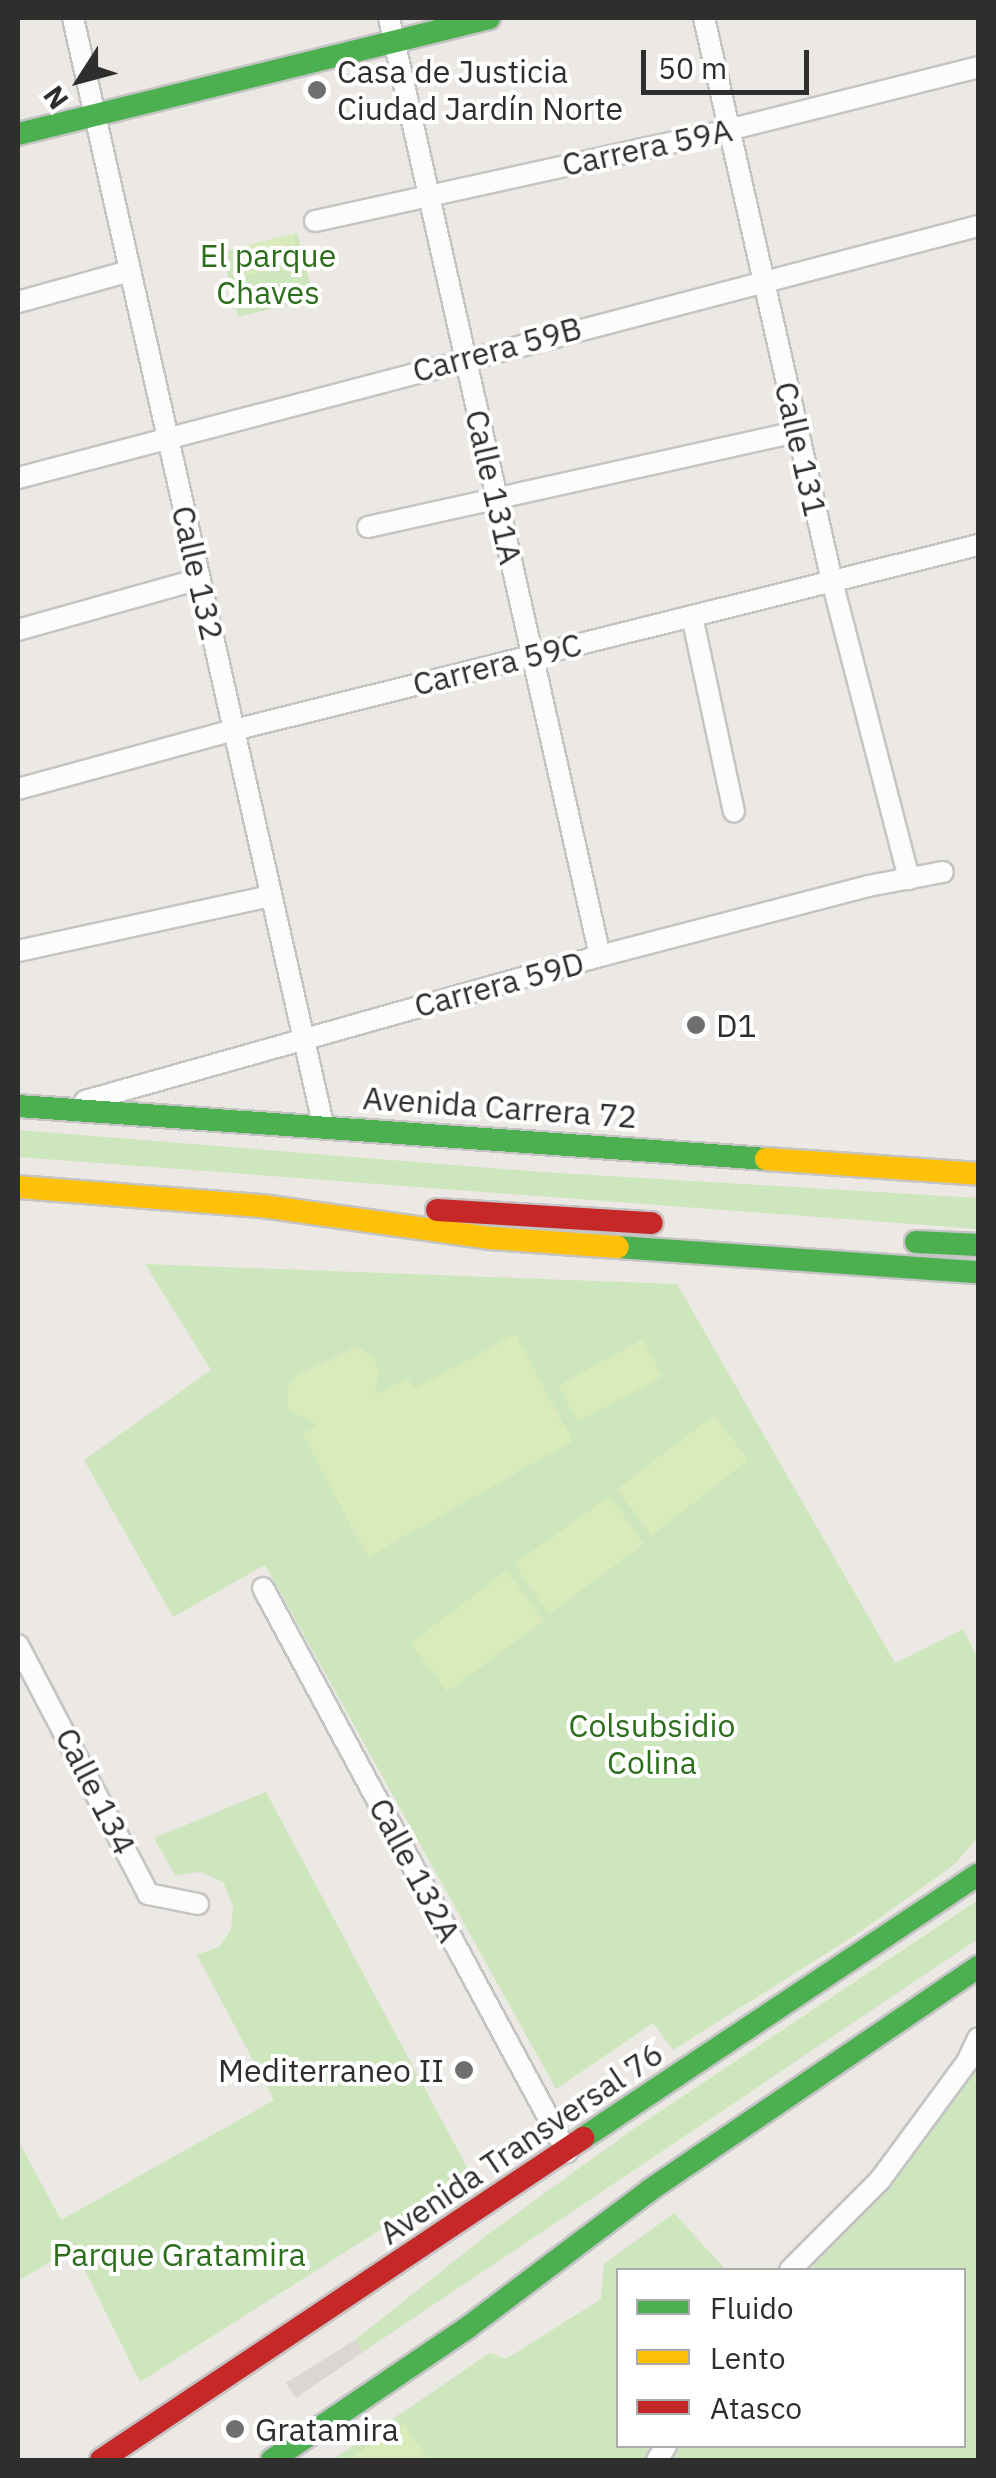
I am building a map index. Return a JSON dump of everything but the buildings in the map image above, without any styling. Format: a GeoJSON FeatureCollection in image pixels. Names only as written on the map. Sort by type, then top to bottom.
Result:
{"type":"FeatureCollection","features":[{"type":"Feature","properties":{"kind":"main road"},"geometry":{"type":"LineString","coordinates":[[18,134],[488,18]]}},
{"type":"Feature","properties":{"kind":"main road","name":"Avenida Carrera 72"},"geometry":{"type":"LineString","coordinates":[[18,1106],[978,1174]]}},
{"type":"Feature","properties":{"kind":"main road"},"geometry":{"type":"LineString","coordinates":[[18,1187],[262,1206],[489,1211],[683,1225]]}},
{"type":"Feature","properties":{"kind":"main road"},"geometry":{"type":"LineString","coordinates":[[262,1206],[490,1238],[978,1272]]}},
{"type":"Feature","properties":{"kind":"main road"},"geometry":{"type":"LineString","coordinates":[[896,1240],[978,1246]]}},
{"type":"Feature","properties":{"kind":"main road","name":"Avenida Transversal 76"},"geometry":{"type":"LineString","coordinates":[[101,2460],[977,1875]]}},
{"type":"Feature","properties":{"kind":"main road"},"geometry":{"type":"LineString","coordinates":[[272,2460],[468,2328],[650,2190],[978,1967]]}},
{"type":"Feature","properties":{"kind":"street","name":"Calle 132"},"geometry":{"type":"LineString","coordinates":[[73,18],[324,1128]]}},
{"type":"Feature","properties":{"kind":"street","name":"Calle 131A"},"geometry":{"type":"LineString","coordinates":[[389,18],[600,956]]}},
{"type":"Feature","properties":{"kind":"street","name":"Calle 131"},"geometry":{"type":"LineString","coordinates":[[704,18],[832,581],[909,878]]}},
{"type":"Feature","properties":{"kind":"street","name":"Carrera 59A"},"geometry":{"type":"LineString","coordinates":[[315,220],[728,130],[978,67]]}},
{"type":"Feature","properties":{"kind":"street","name":"Carrera 59B"},"geometry":{"type":"LineString","coordinates":[[18,478],[465,357],[978,226]]}},
{"type":"Feature","properties":{"kind":"street"},"geometry":{"type":"LineString","coordinates":[[18,302],[130,272]]}},
{"type":"Feature","properties":{"kind":"street"},"geometry":{"type":"LineString","coordinates":[[368,528],[798,432]]}},
{"type":"Feature","properties":{"kind":"street","name":"Carrera 59C"},"geometry":{"type":"LineString","coordinates":[[18,790],[234,730],[978,545]]}},
{"type":"Feature","properties":{"kind":"street"},"geometry":{"type":"LineString","coordinates":[[18,630],[200,578]]}},
{"type":"Feature","properties":{"kind":"street"},"geometry":{"type":"LineString","coordinates":[[692,616],[734,812]]}},
{"type":"Feature","properties":{"kind":"street","name":"Carrera 59D"},"geometry":{"type":"LineString","coordinates":[[58,1109],[600,956],[943,872]]}},
{"type":"Feature","properties":{"kind":"street"},"geometry":{"type":"LineString","coordinates":[[18,952],[272,896]]}},
{"type":"Feature","properties":{"kind":"street","name":"Calle 132A"},"geometry":{"type":"LineString","coordinates":[[264,1588],[567,2152]]}},
{"type":"Feature","properties":{"kind":"street","name":"Calle 134"},"geometry":{"type":"LineString","coordinates":[[18,1645],[148,1894],[198,1904]]}},
{"type":"Feature","properties":{"kind":"street"},"geometry":{"type":"LineString","coordinates":[[792,2268],[880,2180],[967,2062],[978,2038]]}},
{"type":"Feature","properties":{"kind":"green space","name":"El parque Chaves"},"geometry":{"type":"Polygon","coordinates":[[[297,233],[314,298],[238,317],[222,252],[297,233]]]}},
{"type":"Feature","properties":{"kind":"green space"},"geometry":{"type":"Polygon","coordinates":[[[293,234],[300,263],[247,275],[240,247],[293,234]]]}},
{"type":"Feature","properties":{"kind":"green space"},"geometry":{"type":"Polygon","coordinates":[[[18,1130],[542,1172],[978,1198],[978,1229],[18,1157],[18,1130]]]}},
{"type":"Feature","properties":{"kind":"green space","name":"Colsubsidio Colina"},"geometry":{"type":"Polygon","coordinates":[[[145,1264],[677,1284],[895,1663],[963,1629],[978,1659],[978,1837],[954,1865],[854,1936],[673,2050],[653,2023],[556,2089],[265,1565],[173,1617],[84,1460],[211,1370],[145,1264]]]}},
{"type":"Feature","properties":{"kind":"green space"},"geometry":{"type":"Polygon","coordinates":[[[515,1334],[573,1441],[368,1557],[302,1434],[317,1426],[288,1409],[288,1385],[294,1377],[357,1346],[375,1359],[379,1373],[374,1395],[408,1378],[414,1389],[515,1334]]]}},
{"type":"Feature","properties":{"kind":"green space"},"geometry":{"type":"Polygon","coordinates":[[[642,1339],[663,1376],[578,1422],[558,1386],[642,1339]]]}},
{"type":"Feature","properties":{"kind":"green space"},"geometry":{"type":"Polygon","coordinates":[[[714,1415],[748,1460],[651,1536],[617,1489],[714,1415]]]}},
{"type":"Feature","properties":{"kind":"green space"},"geometry":{"type":"Polygon","coordinates":[[[610,1496],[644,1544],[549,1614],[514,1564],[610,1496]]]}},
{"type":"Feature","properties":{"kind":"green space"},"geometry":{"type":"Polygon","coordinates":[[[507,1570],[543,1621],[447,1692],[411,1643],[507,1570]]]}},
{"type":"Feature","properties":{"kind":"green space","name":"Parque Gratamira"},"geometry":{"type":"Polygon","coordinates":[[[266,1792],[470,2173],[140,2382],[74,2248],[18,2281],[18,2140],[61,2220],[274,2100],[197,1955],[219,1947],[231,1930],[233,1906],[223,1882],[200,1872],[175,1875],[154,1838],[266,1792]]]}},
{"type":"Feature","properties":{"kind":"green space"},"geometry":{"type":"Polygon","coordinates":[[[978,1900],[978,1939],[363,2352],[355,2340],[487,2235],[632,2130],[978,1900]]]}},
{"type":"Feature","properties":{"kind":"green space"},"geometry":{"type":"Polygon","coordinates":[[[978,2048],[978,2460],[332,2460],[490,2353],[506,2359],[601,2299],[604,2264],[674,2213],[724,2268],[616,2268],[616,2448],[966,2448],[966,2268],[811,2268],[905,2168],[978,2048]]]}},
{"type":"Feature","properties":{"kind":"green space"},"geometry":{"type":"Polygon","coordinates":[[[404,2423],[429,2460],[347,2460],[404,2423]]]}},
{"type":"Feature","properties":{"kind":"shaded area"},"geometry":{"type":"Polygon","coordinates":[[[355,2340],[363,2352],[296,2398],[286,2383],[355,2340]]]}},
{"type":"Feature","properties":{"kind":"traffic: fast"},"geometry":{"type":"LineString","coordinates":[[18,134],[489,18]]}},
{"type":"Feature","properties":{"kind":"traffic: fast"},"geometry":{"type":"LineString","coordinates":[[18,1106],[766,1159]]}},
{"type":"Feature","properties":{"kind":"traffic: fast"},"geometry":{"type":"LineString","coordinates":[[916,1242],[978,1245]]}},
{"type":"Feature","properties":{"kind":"traffic: fast"},"geometry":{"type":"LineString","coordinates":[[618,1247],[978,1272]]}},
{"type":"Feature","properties":{"kind":"traffic: fast"},"geometry":{"type":"LineString","coordinates":[[583,2138],[978,1875]]}},
{"type":"Feature","properties":{"kind":"traffic: fast"},"geometry":{"type":"LineString","coordinates":[[272,2460],[467,2328],[650,2190],[978,1967]]}},
{"type":"Feature","properties":{"kind":"traffic: slow"},"geometry":{"type":"LineString","coordinates":[[766,1159],[978,1174]]}},
{"type":"Feature","properties":{"kind":"traffic: slow"},"geometry":{"type":"LineString","coordinates":[[18,1187],[262,1206],[491,1238],[618,1247]]}},
{"type":"Feature","properties":{"kind":"traffic: jam"},"geometry":{"type":"LineString","coordinates":[[437,1210],[652,1223]]}},
{"type":"Feature","properties":{"kind":"traffic: jam"},"geometry":{"type":"LineString","coordinates":[[101,2460],[583,2138]]}},
{"type":"Feature","properties":{"kind":"place","name":"Casa de Justicia Ciudad Jardín Norte"},"geometry":{"type":"Point","coordinates":[317,90]}},
{"type":"Feature","properties":{"kind":"place","name":"D1"},"geometry":{"type":"Point","coordinates":[696,1025]}},
{"type":"Feature","properties":{"kind":"place","name":"Mediterraneo II"},"geometry":{"type":"Point","coordinates":[464,2070]}},
{"type":"Feature","properties":{"kind":"place","name":"Gratamira"},"geometry":{"type":"Point","coordinates":[235,2429]}}]}
